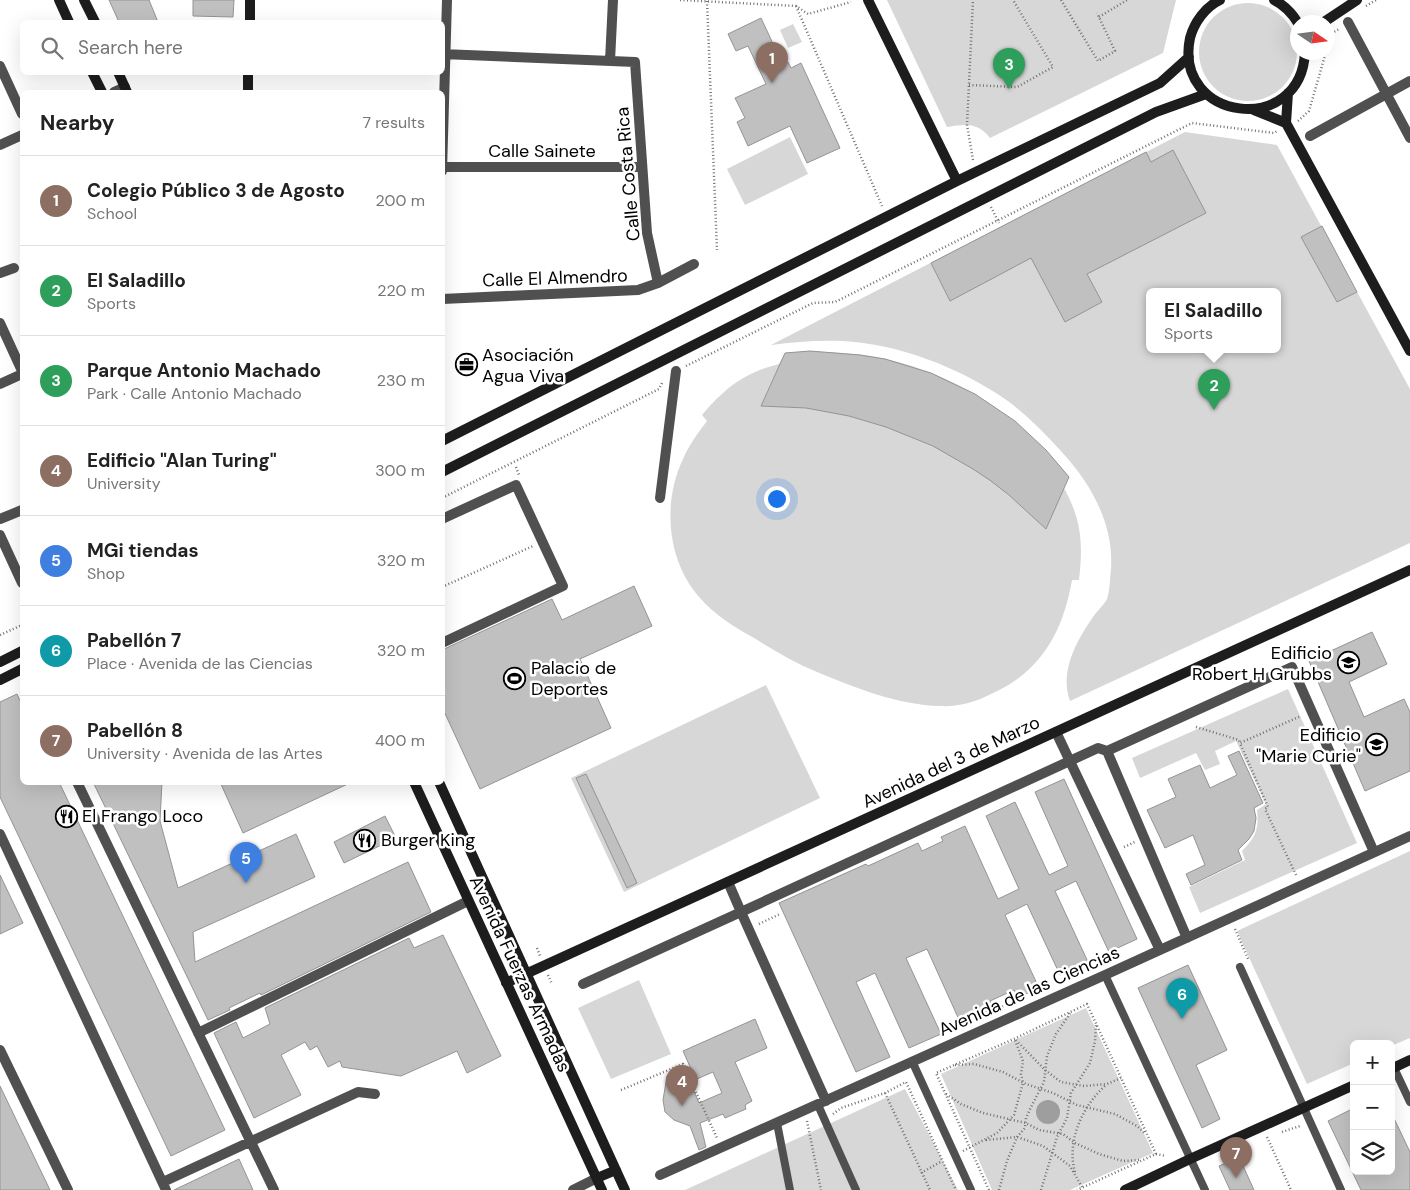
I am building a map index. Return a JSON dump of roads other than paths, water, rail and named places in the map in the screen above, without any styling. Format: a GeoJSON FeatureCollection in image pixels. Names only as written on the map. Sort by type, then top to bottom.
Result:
{"type":"FeatureCollection","features":[{"type":"Feature","properties":{"kind":"street"},"geometry":{"type":"LineString","coordinates":[[59,0],[69,20]]}},
{"type":"Feature","properties":{"kind":"street"},"geometry":{"type":"LineString","coordinates":[[84,0],[94,20]]}},
{"type":"Feature","properties":{"kind":"street"},"geometry":{"type":"LineString","coordinates":[[250,0],[250,20]]}},
{"type":"Feature","properties":{"kind":"street"},"geometry":{"type":"LineString","coordinates":[[445,36],[447,0]]}},
{"type":"Feature","properties":{"kind":"street"},"geometry":{"type":"LineString","coordinates":[[445,54],[610,61],[613,0]]}},
{"type":"Feature","properties":{"kind":"street"},"geometry":{"type":"LineString","coordinates":[[868,0],[957,181]]}},
{"type":"Feature","properties":{"kind":"street"},"geometry":{"type":"LineString","coordinates":[[1202,0],[1203,12]]}},
{"type":"Feature","properties":{"kind":"street"},"geometry":{"type":"LineString","coordinates":[[1220,0],[1203,12],[1191,33],[1189,57],[1194,77],[1206,94],[1216,102],[1241,110],[1254,110],[1266,107],[1288,93],[1299,79],[1304,60]]}},
{"type":"Feature","properties":{"kind":"street"},"geometry":{"type":"LineString","coordinates":[[1334,15],[1357,0]]}},
{"type":"Feature","properties":{"kind":"street"},"geometry":{"type":"LineString","coordinates":[[1280,1],[1292,15]]}},
{"type":"Feature","properties":{"kind":"street"},"geometry":{"type":"LineString","coordinates":[[1348,22],[1410,138]]}},
{"type":"Feature","properties":{"kind":"street"},"geometry":{"type":"LineString","coordinates":[[445,439],[957,181],[1160,83],[1189,57]]}},
{"type":"Feature","properties":{"kind":"street","name":"Calle Costa Rica"},"geometry":{"type":"LineString","coordinates":[[610,61],[635,62],[647,233],[658,283]]}},
{"type":"Feature","properties":{"kind":"street"},"geometry":{"type":"LineString","coordinates":[[0,66],[20,110]]}},
{"type":"Feature","properties":{"kind":"street"},"geometry":{"type":"LineString","coordinates":[[94,75],[101,90]]}},
{"type":"Feature","properties":{"kind":"street"},"geometry":{"type":"LineString","coordinates":[[119,75],[126,90]]}},
{"type":"Feature","properties":{"kind":"street"},"geometry":{"type":"LineString","coordinates":[[248,75],[248,90]]}},
{"type":"Feature","properties":{"kind":"street"},"geometry":{"type":"LineString","coordinates":[[444,75],[444,90]]}},
{"type":"Feature","properties":{"kind":"street"},"geometry":{"type":"LineString","coordinates":[[1310,136],[1410,80]]}},
{"type":"Feature","properties":{"kind":"street"},"geometry":{"type":"LineString","coordinates":[[1288,93],[1287,124],[1407,337],[1410,351]]}},
{"type":"Feature","properties":{"kind":"street"},"geometry":{"type":"LineString","coordinates":[[445,470],[1156,112],[1206,94]]}},
{"type":"Feature","properties":{"kind":"street"},"geometry":{"type":"LineString","coordinates":[[1254,110],[1287,124]]}},
{"type":"Feature","properties":{"kind":"street"},"geometry":{"type":"LineString","coordinates":[[0,145],[20,136]]}},
{"type":"Feature","properties":{"kind":"street","name":"Calle Sainete"},"geometry":{"type":"LineString","coordinates":[[445,167],[642,167]]}},
{"type":"Feature","properties":{"kind":"street","name":"Calle El Almendro"},"geometry":{"type":"LineString","coordinates":[[445,298],[638,290],[658,283],[694,264]]}},
{"type":"Feature","properties":{"kind":"street"},"geometry":{"type":"LineString","coordinates":[[0,273],[14,268]]}},
{"type":"Feature","properties":{"kind":"street"},"geometry":{"type":"LineString","coordinates":[[0,323],[20,368]]}},
{"type":"Feature","properties":{"kind":"street"},"geometry":{"type":"LineString","coordinates":[[660,498],[676,371]]}},
{"type":"Feature","properties":{"kind":"street"},"geometry":{"type":"LineString","coordinates":[[0,384],[20,373]]}},
{"type":"Feature","properties":{"kind":"street"},"geometry":{"type":"LineString","coordinates":[[445,518],[516,485],[563,586],[445,642]]}},
{"type":"Feature","properties":{"kind":"street"},"geometry":{"type":"LineString","coordinates":[[0,519],[20,511]]}},
{"type":"Feature","properties":{"kind":"street"},"geometry":{"type":"LineString","coordinates":[[0,536],[20,579]]}},
{"type":"Feature","properties":{"kind":"street","name":"Avenida del 3 de Marzo"},"geometry":{"type":"LineString","coordinates":[[506,983],[1410,570]]}},
{"type":"Feature","properties":{"kind":"street"},"geometry":{"type":"LineString","coordinates":[[0,662],[20,651]]}},
{"type":"Feature","properties":{"kind":"street"},"geometry":{"type":"LineString","coordinates":[[583,984],[1098,748],[1107,751],[1292,667],[1374,852]]}},
{"type":"Feature","properties":{"kind":"street"},"geometry":{"type":"LineString","coordinates":[[0,680],[20,671]]}},
{"type":"Feature","properties":{"kind":"street"},"geometry":{"type":"LineString","coordinates":[[1056,732],[1160,950]]}},
{"type":"Feature","properties":{"kind":"street"},"geometry":{"type":"LineString","coordinates":[[1107,751],[1187,938]]}},
{"type":"Feature","properties":{"kind":"street"},"geometry":{"type":"LineString","coordinates":[[78,785],[274,1190]]}},
{"type":"Feature","properties":{"kind":"street","name":"Avenida Fuerzas Armadas"},"geometry":{"type":"LineString","coordinates":[[415,785],[602,1190]]}},
{"type":"Feature","properties":{"kind":"street","name":"Avenida Fuerzas Armadas"},"geometry":{"type":"LineString","coordinates":[[440,785],[625,1190]]}},
{"type":"Feature","properties":{"kind":"street"},"geometry":{"type":"LineString","coordinates":[[0,834],[164,1186],[250,1141],[358,1092],[375,1094]]}},
{"type":"Feature","properties":{"kind":"street","name":"Avenida de las Ciencias"},"geometry":{"type":"LineString","coordinates":[[660,1175],[1410,836]]}},
{"type":"Feature","properties":{"kind":"street"},"geometry":{"type":"LineString","coordinates":[[728,882],[822,1103]]}},
{"type":"Feature","properties":{"kind":"street"},"geometry":{"type":"LineString","coordinates":[[198,1033],[468,901]]}},
{"type":"Feature","properties":{"kind":"street"},"geometry":{"type":"LineString","coordinates":[[0,1050],[68,1190]]}},
{"type":"Feature","properties":{"kind":"street"},"geometry":{"type":"LineString","coordinates":[[1395,1067],[1410,1060]]}},
{"type":"Feature","properties":{"kind":"street"},"geometry":{"type":"LineString","coordinates":[[1125,1190],[1190,1158],[1350,1087]]}},
{"type":"Feature","properties":{"kind":"street"},"geometry":{"type":"LineString","coordinates":[[573,1190],[616,1170]]}},
{"type":"Feature","properties":{"kind":"lane"},"geometry":{"type":"LineString","coordinates":[[1240,967],[1341,1190]]}},
{"type":"Feature","properties":{"kind":"lane"},"geometry":{"type":"LineString","coordinates":[[1105,975],[1205,1190]]}},
{"type":"Feature","properties":{"kind":"lane"},"geometry":{"type":"LineString","coordinates":[[912,1061],[972,1190]]}},
{"type":"Feature","properties":{"kind":"lane"},"geometry":{"type":"LineString","coordinates":[[1395,1074],[1410,1102]]}},
{"type":"Feature","properties":{"kind":"lane"},"geometry":{"type":"LineString","coordinates":[[822,1103],[856,1190]]}},
{"type":"Feature","properties":{"kind":"lane"},"geometry":{"type":"LineString","coordinates":[[777,1123],[790,1190]]}},
{"type":"Feature","properties":{"kind":"place","name":"Colegio Público 3 de Agosto"},"geometry":{"type":"Point","coordinates":[772,83]}},
{"type":"Feature","properties":{"kind":"place","name":"Parque Antonio Machado"},"geometry":{"type":"Point","coordinates":[1009,89]}},
{"type":"Feature","properties":{"kind":"place","name":"Asociación Agua Viva"},"geometry":{"type":"Point","coordinates":[466,365]}},
{"type":"Feature","properties":{"kind":"place","name":"El Saladillo"},"geometry":{"type":"Point","coordinates":[1214,410]}},
{"type":"Feature","properties":{"kind":"place","name":"Edificio Robert H Grubbs"},"geometry":{"type":"Point","coordinates":[1348,663]}},
{"type":"Feature","properties":{"kind":"place","name":"Palacio de Deportes"},"geometry":{"type":"Point","coordinates":[515,678]}},
{"type":"Feature","properties":{"kind":"place","name":"Edificio \"Marie Curie\""},"geometry":{"type":"Point","coordinates":[1377,745]}},
{"type":"Feature","properties":{"kind":"place","name":"El Frango Loco"},"geometry":{"type":"Point","coordinates":[66,816]}},
{"type":"Feature","properties":{"kind":"place","name":"Burger King"},"geometry":{"type":"Point","coordinates":[365,840]}},
{"type":"Feature","properties":{"kind":"place","name":"MGi tiendas"},"geometry":{"type":"Point","coordinates":[246,883]}},
{"type":"Feature","properties":{"kind":"place","name":"Pabellón 7"},"geometry":{"type":"Point","coordinates":[1182,1019]}},
{"type":"Feature","properties":{"kind":"place","name":"Edificio \"Alan Turing\""},"geometry":{"type":"Point","coordinates":[682,1106]}},
{"type":"Feature","properties":{"kind":"place","name":"Pabellón 8"},"geometry":{"type":"Point","coordinates":[1236,1178]}}]}
